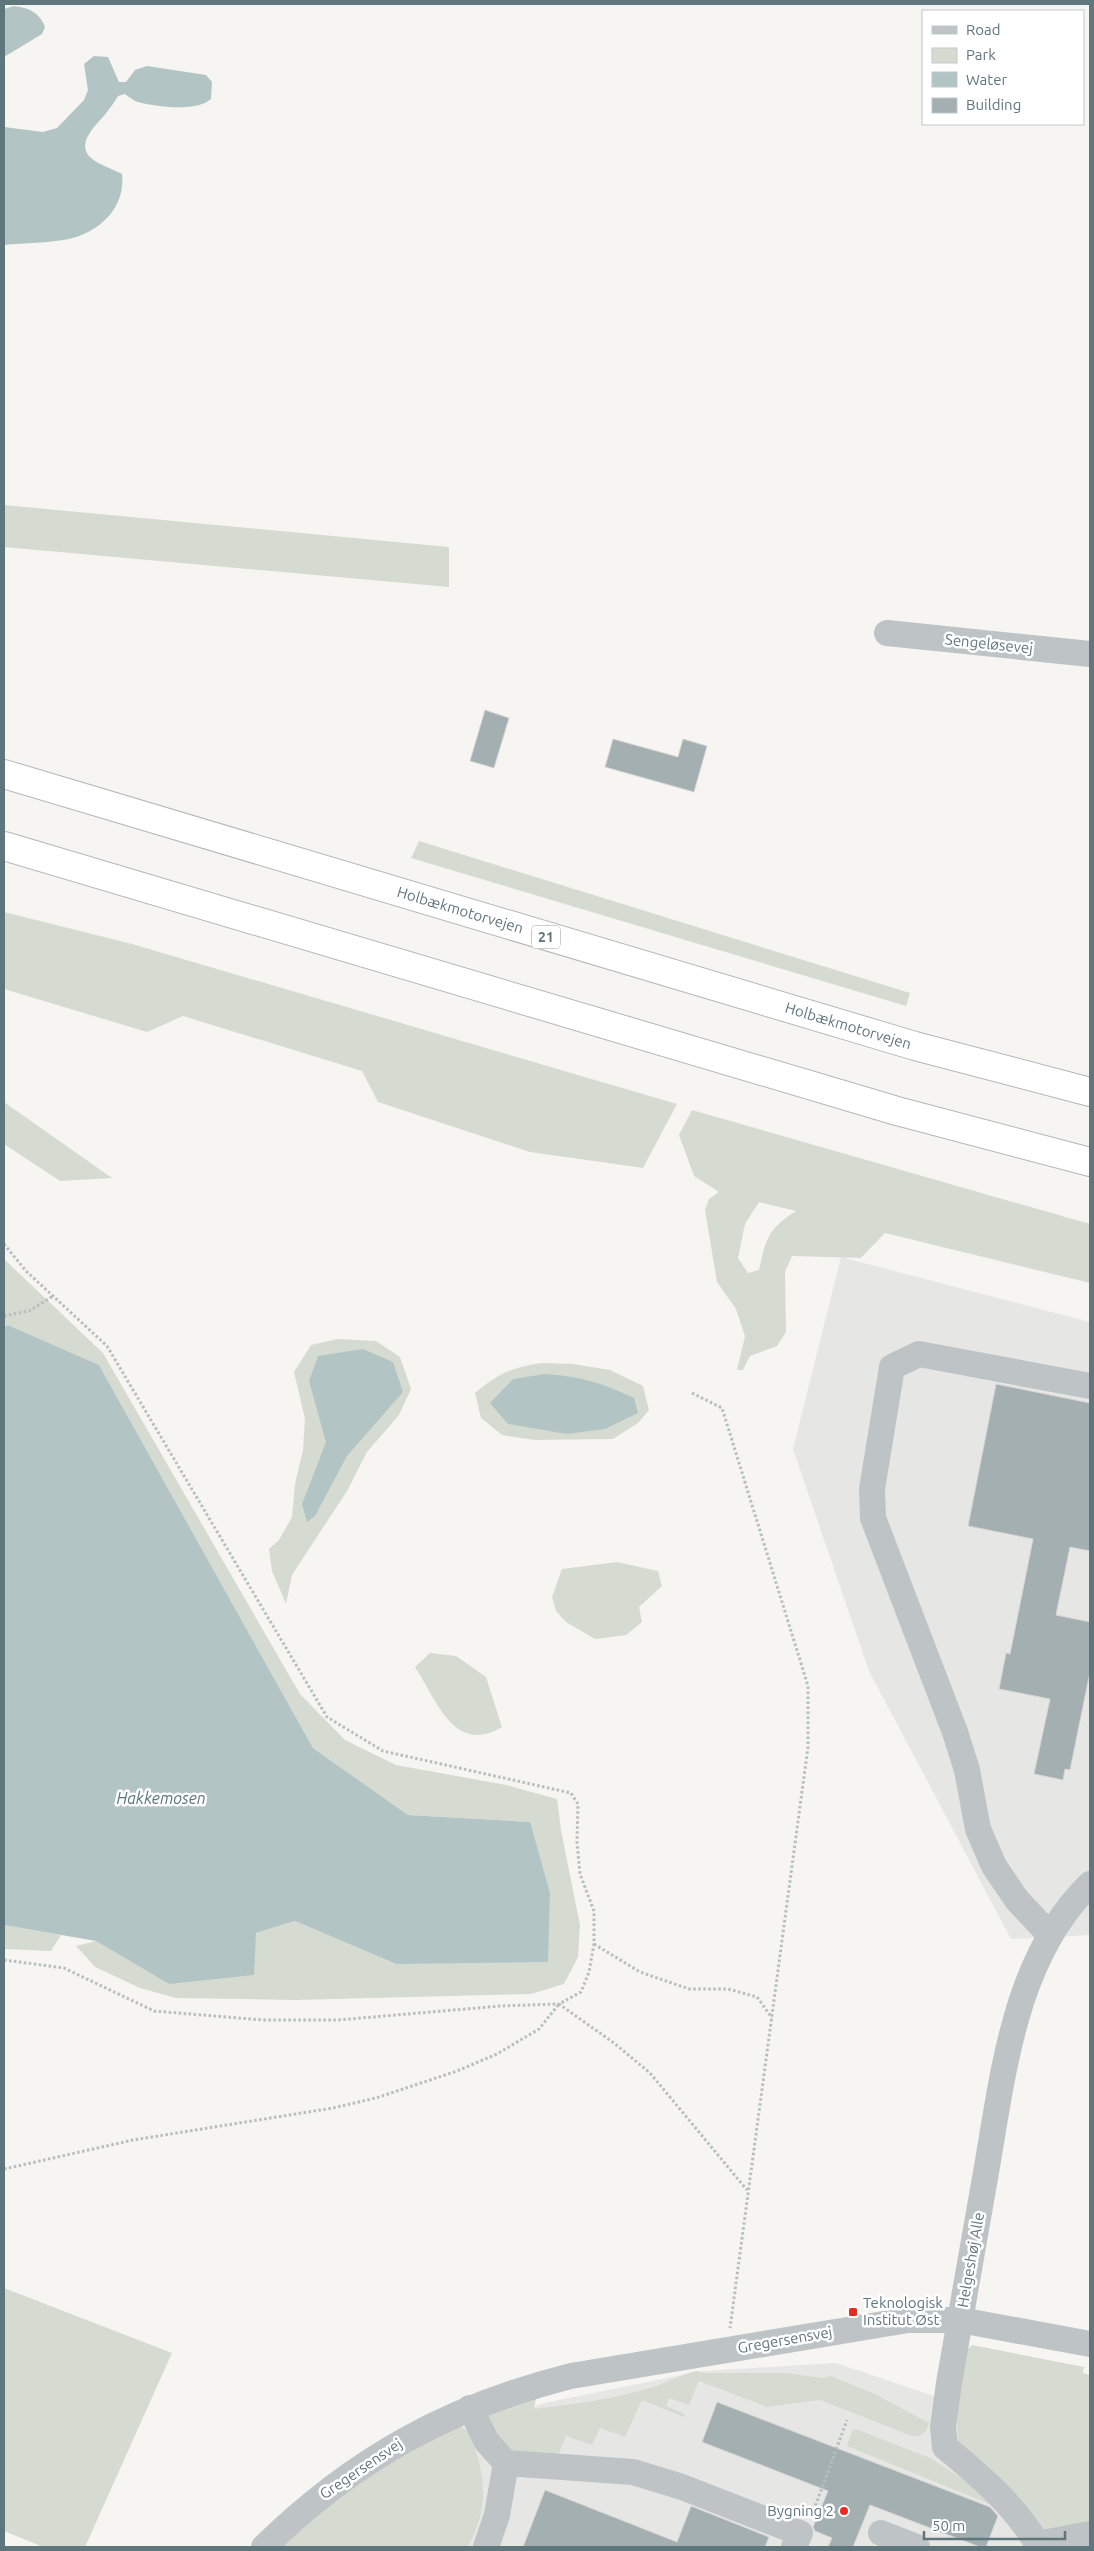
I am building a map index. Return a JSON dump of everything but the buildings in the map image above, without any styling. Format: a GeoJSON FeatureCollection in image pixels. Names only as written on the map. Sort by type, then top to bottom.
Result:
{"type":"FeatureCollection","features":[{"type":"Feature","properties":{"kind":"highway","name":"Holbækmotorvejen"},"geometry":{"type":"LineString","coordinates":[[4,774],[906,1043],[1090,1092]]}},
{"type":"Feature","properties":{"kind":"highway"},"geometry":{"type":"LineString","coordinates":[[4,846],[897,1111],[1090,1162]]}},
{"type":"Feature","properties":{"kind":"street","name":"Sengeløsevej"},"geometry":{"type":"LineString","coordinates":[[887,633],[1090,654]]}},
{"type":"Feature","properties":{"kind":"street"},"geometry":{"type":"LineString","coordinates":[[1050,1935],[1018,1900],[994,1866],[978,1829],[967,1770],[873,1518],[872,1489],[892,1367],[919,1354],[1090,1386]]}},
{"type":"Feature","properties":{"kind":"street","name":"Helgeshøj Alle"},"geometry":{"type":"LineString","coordinates":[[1090,1884],[1050,1935],[1019,2011],[1004,2070],[960,2320],[1090,2344]]}},
{"type":"Feature","properties":{"kind":"street"},"geometry":{"type":"LineString","coordinates":[[960,2320],[943,2427],[945,2447],[982,2477],[1008,2504],[1038,2546],[1090,2534]]}},
{"type":"Feature","properties":{"kind":"street","name":"Gregersensvej"},"geometry":{"type":"LineString","coordinates":[[264,2547],[298,2514],[355,2470],[412,2435],[470,2408],[521,2388],[571,2376],[899,2321],[960,2320]]}},
{"type":"Feature","properties":{"kind":"street"},"geometry":{"type":"LineString","coordinates":[[470,2408],[487,2442],[506,2463],[633,2472],[682,2487],[797,2540]]}},
{"type":"Feature","properties":{"kind":"street"},"geometry":{"type":"LineString","coordinates":[[486,2547],[497,2515],[506,2463]]}},
{"type":"Feature","properties":{"kind":"street"},"geometry":{"type":"LineString","coordinates":[[881,2533],[917,2547]]}},
{"type":"Feature","properties":{"kind":"path"},"geometry":{"type":"LineString","coordinates":[[4,1244],[26,1271],[107,1346],[327,1717],[383,1751],[571,1793],[578,1804],[577,1842],[580,1874],[594,1911],[594,1944],[589,1972],[582,1992],[559,2004],[539,2029],[497,2054],[457,2072],[376,2098],[334,2108],[133,2140],[4,2169]]}},
{"type":"Feature","properties":{"kind":"path"},"geometry":{"type":"LineString","coordinates":[[4,1316],[29,1311],[53,1296]]}},
{"type":"Feature","properties":{"kind":"path"},"geometry":{"type":"LineString","coordinates":[[692,1393],[722,1408],[808,1686],[808,1747],[747,2190],[739,2267],[726,2350]]}},
{"type":"Feature","properties":{"kind":"path"},"geometry":{"type":"LineString","coordinates":[[594,1944],[604,1948],[640,1972],[689,1989],[728,1989],[757,1996],[772,2018]]}},
{"type":"Feature","properties":{"kind":"path"},"geometry":{"type":"LineString","coordinates":[[4,1960],[64,1968],[154,2011],[263,2020],[338,2020],[500,2006],[559,2004],[614,2043],[650,2073],[747,2190]]}},
{"type":"Feature","properties":{"kind":"path"},"geometry":{"type":"LineString","coordinates":[[797,2540],[806,2530],[847,2420]]}},
{"type":"Feature","properties":{"kind":"shaded area"},"geometry":{"type":"Polygon","coordinates":[[[841,1257],[1090,1322],[1090,1935],[1011,1939],[869,1671],[793,1449],[841,1257]]]}},
{"type":"Feature","properties":{"kind":"shaded area"},"geometry":{"type":"Polygon","coordinates":[[[836,2363],[1074,2443],[1090,2547],[289,2547],[414,2452],[544,2403],[702,2371],[836,2363]]]}},
{"type":"Feature","properties":{"kind":"green space"},"geometry":{"type":"Polygon","coordinates":[[[4,505],[449,547],[449,587],[4,547],[4,505]]]}},
{"type":"Feature","properties":{"kind":"green space"},"geometry":{"type":"Polygon","coordinates":[[[419,841],[910,993],[906,1006],[411,858],[419,841]]]}},
{"type":"Feature","properties":{"kind":"green space"},"geometry":{"type":"Polygon","coordinates":[[[4,912],[132,944],[677,1104],[643,1168],[530,1152],[378,1102],[362,1071],[183,1016],[147,1032],[4,989],[4,912]]]}},
{"type":"Feature","properties":{"kind":"green space"},"geometry":{"type":"Polygon","coordinates":[[[4,1102],[112,1178],[60,1181],[4,1144],[4,1102]]]}},
{"type":"Feature","properties":{"kind":"green space"},"geometry":{"type":"Polygon","coordinates":[[[692,1110],[1090,1224],[1090,1283],[885,1233],[861,1258],[792,1256],[785,1272],[786,1332],[777,1346],[750,1356],[743,1370],[737,1370],[745,1336],[736,1309],[717,1282],[705,1210],[709,1199],[719,1192],[694,1176],[679,1135],[692,1110]],[[759,1202],[745,1224],[738,1258],[748,1273],[759,1270],[766,1242],[770,1235],[779,1223],[796,1211],[759,1202]]]}},
{"type":"Feature","properties":{"kind":"green space"},"geometry":{"type":"Polygon","coordinates":[[[4,1259],[103,1353],[300,1694],[345,1740],[396,1765],[506,1785],[557,1799],[561,1830],[580,1925],[578,1957],[564,1984],[531,1994],[295,2000],[176,1998],[140,1988],[95,1967],[76,1946],[96,1941],[170,1984],[256,1933],[295,1921],[396,1964],[530,1822],[408,1815],[313,1748],[99,1365],[8,1325],[4,1325],[4,1259]]]}},
{"type":"Feature","properties":{"kind":"green space"},"geometry":{"type":"Polygon","coordinates":[[[338,1339],[376,1341],[400,1357],[411,1389],[399,1415],[367,1452],[347,1491],[292,1575],[286,1604],[272,1571],[269,1549],[279,1540],[292,1517],[295,1484],[303,1450],[305,1419],[294,1372],[311,1345],[338,1339]]]}},
{"type":"Feature","properties":{"kind":"green space"},"geometry":{"type":"Polygon","coordinates":[[[542,1363],[573,1364],[610,1370],[643,1386],[649,1410],[638,1423],[613,1439],[535,1440],[502,1435],[481,1418],[475,1393],[506,1372],[542,1363]]]}},
{"type":"Feature","properties":{"kind":"green space"},"geometry":{"type":"Polygon","coordinates":[[[617,1562],[658,1571],[662,1586],[639,1607],[642,1622],[626,1635],[595,1639],[566,1622],[556,1611],[552,1597],[562,1569],[617,1562]]]}},
{"type":"Feature","properties":{"kind":"green space"},"geometry":{"type":"Polygon","coordinates":[[[430,1653],[456,1656],[486,1677],[502,1727],[485,1734],[471,1734],[459,1729],[448,1720],[415,1667],[430,1653]]]}},
{"type":"Feature","properties":{"kind":"green space"},"geometry":{"type":"Polygon","coordinates":[[[4,1925],[61,1935],[51,1951],[4,1949],[4,1925]]]}},
{"type":"Feature","properties":{"kind":"green space"},"geometry":{"type":"Polygon","coordinates":[[[4,2288],[172,2353],[85,2547],[43,2547],[4,2531],[4,2288]]]}},
{"type":"Feature","properties":{"kind":"green space"},"geometry":{"type":"Polygon","coordinates":[[[972,2345],[1084,2367],[1083,2373],[1090,2375],[1090,2547],[1052,2547],[958,2441],[956,2398],[965,2352],[972,2345]]]}},
{"type":"Feature","properties":{"kind":"green space"},"geometry":{"type":"Polygon","coordinates":[[[697,2371],[704,2373],[785,2373],[823,2378],[831,2376],[875,2394],[929,2423],[923,2433],[918,2436],[912,2436],[820,2400],[767,2407],[699,2381],[689,2405],[669,2398],[666,2406],[685,2414],[684,2417],[642,2400],[625,2437],[600,2428],[592,2445],[566,2436],[555,2463],[513,2451],[502,2444],[488,2415],[537,2394],[534,2409],[624,2395],[697,2371]]]}},
{"type":"Feature","properties":{"kind":"green space"},"geometry":{"type":"Polygon","coordinates":[[[457,2425],[465,2429],[471,2436],[480,2467],[483,2490],[481,2513],[468,2547],[278,2547],[379,2466],[457,2425]]]}},
{"type":"Feature","properties":{"kind":"green space"},"geometry":{"type":"Polygon","coordinates":[[[856,2429],[930,2458],[978,2489],[999,2508],[847,2446],[852,2431],[856,2429]]]}},
{"type":"Feature","properties":{"kind":"water"},"geometry":{"type":"Polygon","coordinates":[[[14,6],[37,14],[45,27],[42,34],[4,57],[4,9],[14,6]]]}},
{"type":"Feature","properties":{"kind":"water"},"geometry":{"type":"Polygon","coordinates":[[[94,56],[108,57],[119,82],[126,82],[135,70],[147,66],[206,75],[212,82],[211,99],[196,106],[176,107],[138,102],[125,94],[118,96],[86,139],[85,146],[86,152],[91,158],[122,174],[120,197],[109,216],[91,231],[80,236],[45,242],[4,245],[4,127],[43,132],[57,128],[84,100],[88,90],[84,64],[94,56]]]}},
{"type":"Feature","properties":{"kind":"water","name":"Hakkemosen"},"geometry":{"type":"Polygon","coordinates":[[[8,1325],[99,1365],[313,1748],[408,1815],[530,1822],[550,1893],[548,1962],[396,1964],[295,1921],[256,1933],[254,1975],[169,1984],[96,1941],[4,1925],[4,1326],[8,1325]]]}},
{"type":"Feature","properties":{"kind":"water"},"geometry":{"type":"Polygon","coordinates":[[[363,1349],[393,1362],[403,1392],[347,1456],[315,1516],[307,1522],[302,1504],[326,1442],[309,1381],[318,1356],[363,1349]]]}},
{"type":"Feature","properties":{"kind":"water"},"geometry":{"type":"Polygon","coordinates":[[[545,1374],[569,1376],[601,1384],[634,1398],[638,1413],[605,1429],[567,1434],[508,1424],[490,1403],[513,1379],[545,1374]]]}},
{"type":"Feature","properties":{"kind":"place","name":"Teknologisk Institut Øst"},"geometry":{"type":"Point","coordinates":[853,2312]}},
{"type":"Feature","properties":{"kind":"place","name":"Bygning 2"},"geometry":{"type":"Point","coordinates":[844,2511]}}]}
